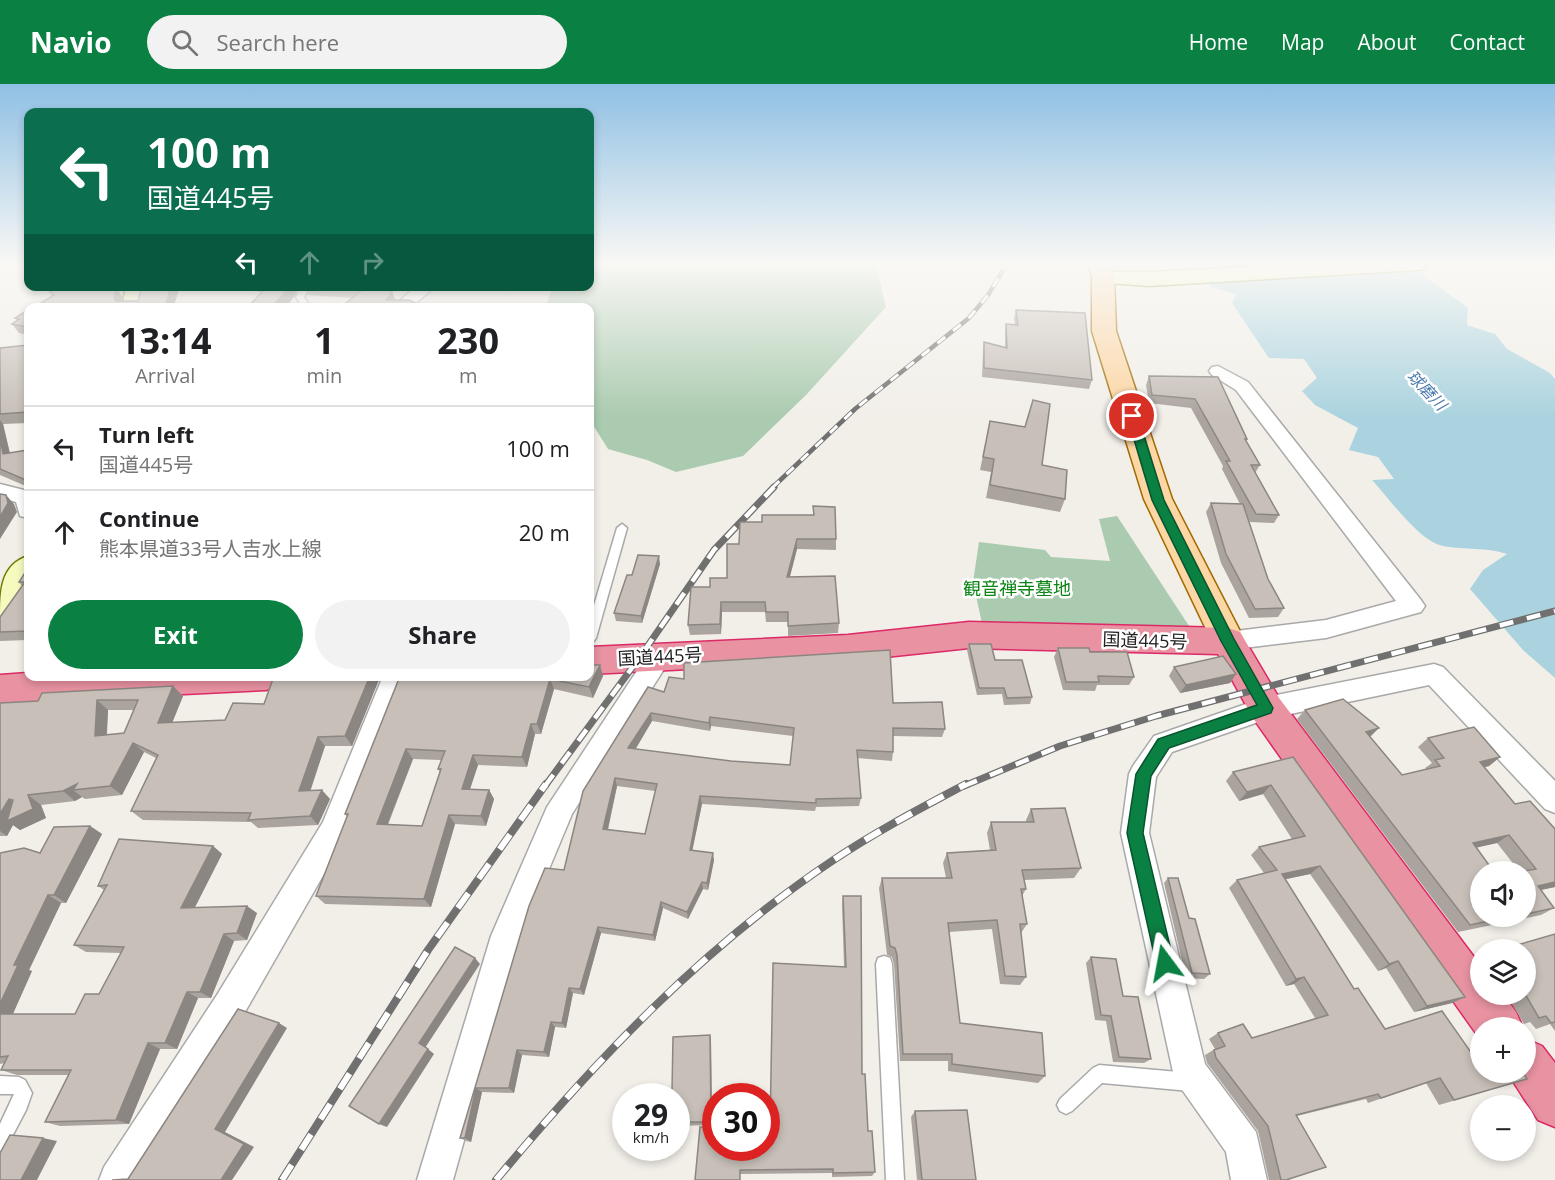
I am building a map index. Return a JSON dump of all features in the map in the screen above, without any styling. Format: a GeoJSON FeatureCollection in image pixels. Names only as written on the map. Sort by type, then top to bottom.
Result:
{"type":"FeatureCollection","features":[{"type":"Feature","properties":{"kind":"highway","name":"国道445号"},"geometry":{"type":"LineString","coordinates":[[594,661],[661,655],[848,648],[969,635],[1228,641]]}},
{"type":"Feature","properties":{"kind":"highway"},"geometry":{"type":"LineString","coordinates":[[1228,641],[1266,708],[1492,1017]]}},
{"type":"Feature","properties":{"kind":"highway"},"geometry":{"type":"LineString","coordinates":[[0,689],[161,681]]}},
{"type":"Feature","properties":{"kind":"highway"},"geometry":{"type":"LineString","coordinates":[[1536,1076],[1555,1103]]}},
{"type":"Feature","properties":{"kind":"main road"},"geometry":{"type":"LineString","coordinates":[[1103,315],[1104,331],[1113,365],[1143,446],[1158,500],[1228,641]]}},
{"type":"Feature","properties":{"kind":"main road"},"geometry":{"type":"LineString","coordinates":[[0,606],[24,573]]}},
{"type":"Feature","properties":{"kind":"street"},"geometry":{"type":"LineString","coordinates":[[1218,371],[1242,386],[1413,606],[1326,629],[1228,641]]}},
{"type":"Feature","properties":{"kind":"street"},"geometry":{"type":"LineString","coordinates":[[0,491],[24,497]]}},
{"type":"Feature","properties":{"kind":"street"},"geometry":{"type":"LineString","coordinates":[[435,1180],[506,936],[561,807],[661,655]]}},
{"type":"Feature","properties":{"kind":"street"},"geometry":{"type":"LineString","coordinates":[[1250,1180],[1243,1145],[1191,1072],[1135,833],[1143,774],[1163,744],[1266,708],[1434,674],[1555,800]]}},
{"type":"Feature","properties":{"kind":"street"},"geometry":{"type":"LineString","coordinates":[[117,1180],[230,1007],[334,830],[394,681]]}},
{"type":"Feature","properties":{"kind":"lane"},"geometry":{"type":"LineString","coordinates":[[594,624],[622,528]]}},
{"type":"Feature","properties":{"kind":"lane"},"geometry":{"type":"LineString","coordinates":[[884,964],[895,1180]]}},
{"type":"Feature","properties":{"kind":"lane"},"geometry":{"type":"LineString","coordinates":[[1066,1105],[1099,1074],[1198,1082]]}},
{"type":"Feature","properties":{"kind":"lane"},"geometry":{"type":"LineString","coordinates":[[0,1085],[19,1086],[23,1093],[0,1142]]}},
{"type":"Feature","properties":{"kind":"green space"},"geometry":{"type":"Polygon","coordinates":[[[594,315],[879,315],[806,395],[743,456],[676,472],[647,460],[608,449],[594,426],[594,315]]]}},
{"type":"Feature","properties":{"kind":"green space","name":"観音禅寺墓地"},"geometry":{"type":"Polygon","coordinates":[[[1117,516],[1193,632],[983,628],[973,582],[979,542],[1045,550],[1051,557],[1110,561],[1099,519],[1117,516]]]}},
{"type":"Feature","properties":{"kind":"water","name":"球磨川"},"geometry":{"type":"Polygon","coordinates":[[[1240,315],[1468,315],[1467,325],[1495,334],[1507,349],[1550,373],[1555,379],[1555,678],[1523,650],[1470,589],[1483,570],[1507,554],[1491,550],[1443,546],[1424,536],[1372,480],[1394,479],[1378,457],[1349,450],[1358,428],[1315,405],[1302,391],[1317,378],[1304,359],[1269,358],[1240,315]]]}},
{"type":"Feature","properties":{"kind":"building"},"geometry":{"type":"Polygon","coordinates":[[[24,315],[24,326],[12,324],[19,319],[15,318],[24,315]]]}},
{"type":"Feature","properties":{"kind":"building"},"geometry":{"type":"Polygon","coordinates":[[[1017,315],[1085,315],[1092,380],[984,368],[984,342],[1007,348],[1006,324],[1018,325],[1017,315]]]}},
{"type":"Feature","properties":{"kind":"building"},"geometry":{"type":"Polygon","coordinates":[[[24,345],[24,412],[0,414],[0,348],[24,345]]]}},
{"type":"Feature","properties":{"kind":"building"},"geometry":{"type":"Polygon","coordinates":[[[1149,376],[1218,377],[1247,439],[1245,439],[1260,465],[1251,465],[1279,515],[1256,514],[1226,461],[1230,461],[1195,399],[1152,395],[1149,376]]]}},
{"type":"Feature","properties":{"kind":"building"},"geometry":{"type":"Polygon","coordinates":[[[1033,400],[1050,404],[1042,465],[1067,470],[1065,499],[990,485],[994,459],[983,457],[990,421],[1025,427],[1033,400]]]}},
{"type":"Feature","properties":{"kind":"building"},"geometry":{"type":"Polygon","coordinates":[[[0,438],[3,454],[24,451],[24,479],[0,469],[0,438]]]}},
{"type":"Feature","properties":{"kind":"building"},"geometry":{"type":"Polygon","coordinates":[[[0,494],[6,495],[8,503],[0,517],[0,494]]]}},
{"type":"Feature","properties":{"kind":"building"},"geometry":{"type":"Polygon","coordinates":[[[1211,503],[1243,504],[1268,579],[1284,608],[1255,609],[1226,554],[1211,503]]]}},
{"type":"Feature","properties":{"kind":"building"},"geometry":{"type":"Polygon","coordinates":[[[813,506],[835,507],[836,539],[797,539],[787,577],[835,576],[839,623],[788,626],[788,612],[766,612],[765,602],[721,602],[720,624],[688,625],[691,587],[710,587],[710,578],[727,578],[727,544],[739,544],[740,522],[762,522],[762,515],[814,515],[813,506]]]}},
{"type":"Feature","properties":{"kind":"building"},"geometry":{"type":"Polygon","coordinates":[[[638,555],[659,556],[641,616],[614,613],[627,575],[632,575],[638,555]]]}},
{"type":"Feature","properties":{"kind":"building"},"geometry":{"type":"Polygon","coordinates":[[[24,583],[24,631],[0,632],[0,617],[24,583]]]}},
{"type":"Feature","properties":{"kind":"building"},"geometry":{"type":"Polygon","coordinates":[[[969,644],[991,644],[995,660],[1022,660],[1032,697],[1007,698],[1004,688],[979,688],[969,644]]]}},
{"type":"Feature","properties":{"kind":"building"},"geometry":{"type":"Polygon","coordinates":[[[1058,648],[1089,648],[1090,652],[1127,652],[1134,677],[1098,676],[1099,682],[1066,682],[1058,648]]]}},
{"type":"Feature","properties":{"kind":"building"},"geometry":{"type":"Polygon","coordinates":[[[890,650],[893,703],[942,702],[945,729],[893,728],[893,752],[857,750],[861,798],[816,799],[816,803],[700,796],[690,850],[713,853],[707,883],[702,882],[687,912],[661,902],[653,935],[598,927],[580,989],[569,988],[562,1023],[551,1022],[544,1052],[517,1050],[509,1088],[476,1088],[465,1138],[460,1138],[529,906],[545,868],[564,870],[583,791],[648,687],[664,692],[669,677],[684,679],[684,663],[890,650]],[[651,713],[628,748],[731,761],[790,765],[794,728],[710,717],[709,723],[651,713]],[[615,778],[603,829],[645,834],[657,784],[615,778]]]}},
{"type":"Feature","properties":{"kind":"building"},"geometry":{"type":"Polygon","coordinates":[[[1223,656],[1236,674],[1186,685],[1174,667],[1223,656]]]}},
{"type":"Feature","properties":{"kind":"building"},"geometry":{"type":"Polygon","coordinates":[[[594,665],[600,665],[594,677],[594,665]]]}},
{"type":"Feature","properties":{"kind":"building"},"geometry":{"type":"Polygon","coordinates":[[[272,681],[368,681],[345,736],[318,737],[299,791],[322,790],[310,816],[248,820],[251,813],[131,811],[158,755],[133,743],[110,786],[73,790],[77,784],[63,791],[28,795],[33,809],[7,821],[13,800],[9,799],[0,814],[0,703],[38,701],[42,693],[173,686],[158,723],[225,720],[233,703],[264,704],[272,681]],[[97,700],[95,736],[124,733],[138,700],[97,700]]]}},
{"type":"Feature","properties":{"kind":"building"},"geometry":{"type":"Polygon","coordinates":[[[398,681],[549,681],[537,724],[531,724],[522,757],[473,755],[462,789],[489,790],[481,816],[449,815],[424,899],[316,896],[348,814],[345,814],[398,681]],[[406,749],[377,824],[422,826],[441,769],[438,769],[445,751],[406,749]]]}},
{"type":"Feature","properties":{"kind":"building"},"geometry":{"type":"Polygon","coordinates":[[[560,681],[592,681],[589,687],[560,681]]]}},
{"type":"Feature","properties":{"kind":"building"},"geometry":{"type":"Polygon","coordinates":[[[1343,699],[1379,728],[1366,732],[1402,775],[1440,766],[1435,760],[1444,758],[1428,738],[1474,727],[1500,757],[1480,762],[1515,804],[1530,801],[1555,829],[1555,882],[1538,886],[1554,908],[1536,912],[1536,861],[1530,861],[1509,835],[1473,843],[1486,861],[1470,861],[1470,925],[1305,710],[1343,699]]]}},
{"type":"Feature","properties":{"kind":"building"},"geometry":{"type":"Polygon","coordinates":[[[1293,757],[1465,997],[1427,1006],[1398,961],[1389,964],[1320,866],[1282,874],[1354,989],[1358,988],[1385,1029],[1442,1011],[1470,1051],[1470,1083],[1513,1083],[1454,1100],[1440,1078],[1381,1098],[1378,1094],[1296,1115],[1326,1167],[1281,1180],[1268,1126],[1216,1058],[1214,1050],[1225,1046],[1218,1033],[1243,1024],[1252,1038],[1328,1015],[1304,977],[1296,979],[1237,880],[1277,870],[1259,847],[1305,836],[1271,785],[1247,792],[1233,772],[1293,757]]]}},
{"type":"Feature","properties":{"kind":"building"},"geometry":{"type":"Polygon","coordinates":[[[1065,808],[1081,868],[1022,870],[1026,889],[1021,889],[1027,924],[1020,924],[1026,977],[1005,976],[997,920],[948,923],[960,1023],[1042,1033],[1045,1076],[952,1064],[952,1054],[903,1054],[897,955],[895,948],[890,946],[882,878],[952,878],[947,853],[996,850],[991,822],[1034,822],[1031,809],[1065,808]]]}},
{"type":"Feature","properties":{"kind":"building"},"geometry":{"type":"Polygon","coordinates":[[[90,826],[54,895],[48,895],[14,965],[18,965],[0,1004],[0,853],[24,848],[40,853],[54,827],[90,826]]]}},
{"type":"Feature","properties":{"kind":"building"},"geometry":{"type":"Polygon","coordinates":[[[119,839],[213,846],[181,908],[247,906],[237,933],[224,934],[200,992],[187,992],[165,1043],[148,1043],[116,1120],[45,1122],[71,1070],[1,1070],[8,1056],[0,1057],[0,1014],[75,1014],[85,994],[99,994],[124,947],[74,945],[107,885],[98,886],[119,839]]]}},
{"type":"Feature","properties":{"kind":"building"},"geometry":{"type":"Polygon","coordinates":[[[1168,878],[1178,878],[1189,918],[1195,919],[1210,974],[1192,973],[1168,878]]]}},
{"type":"Feature","properties":{"kind":"building"},"geometry":{"type":"Polygon","coordinates":[[[843,896],[861,896],[862,1074],[865,1074],[868,1131],[872,1131],[875,1172],[833,1173],[833,1169],[740,1170],[740,1180],[695,1180],[700,1127],[702,1127],[702,1161],[780,1161],[780,1083],[771,1083],[773,963],[846,967],[843,896]]]}},
{"type":"Feature","properties":{"kind":"building"},"geometry":{"type":"Polygon","coordinates":[[[1555,934],[1555,1022],[1551,1023],[1546,1016],[1539,1018],[1531,1005],[1536,1005],[1536,940],[1555,934]]]}},
{"type":"Feature","properties":{"kind":"building"},"geometry":{"type":"Polygon","coordinates":[[[455,947],[475,958],[419,1043],[428,1049],[379,1124],[349,1106],[455,947]]]}},
{"type":"Feature","properties":{"kind":"building"},"geometry":{"type":"Polygon","coordinates":[[[1091,957],[1116,959],[1123,996],[1138,997],[1151,1059],[1119,1057],[1111,1016],[1101,1015],[1091,957]]]}},
{"type":"Feature","properties":{"kind":"building"},"geometry":{"type":"Polygon","coordinates":[[[238,1009],[279,1023],[215,1129],[244,1144],[221,1180],[112,1180],[128,1179],[238,1009]]]}},
{"type":"Feature","properties":{"kind":"building"},"geometry":{"type":"Polygon","coordinates":[[[710,1035],[711,1083],[702,1083],[702,1122],[690,1122],[690,1083],[672,1083],[673,1037],[710,1035]]]}},
{"type":"Feature","properties":{"kind":"building"},"geometry":{"type":"Polygon","coordinates":[[[967,1110],[976,1180],[922,1180],[915,1111],[967,1110]]]}},
{"type":"Feature","properties":{"kind":"building"},"geometry":{"type":"Polygon","coordinates":[[[10,1135],[43,1138],[21,1180],[0,1180],[0,1153],[10,1135]]]}},
{"type":"Feature","properties":{"kind":"railway"},"geometry":{"type":"LineString","coordinates":[[772,488],[855,409],[971,315]]}},
{"type":"Feature","properties":{"kind":"railway"},"geometry":{"type":"LineString","coordinates":[[545,786],[640,657],[714,550],[774,487]]}},
{"type":"Feature","properties":{"kind":"railway"},"geometry":{"type":"LineString","coordinates":[[964,786],[1060,746],[1156,716],[1555,611]]}},
{"type":"Feature","properties":{"kind":"railway"},"geometry":{"type":"LineString","coordinates":[[282,1180],[428,950],[546,784]]}},
{"type":"Feature","properties":{"kind":"railway"},"geometry":{"type":"LineString","coordinates":[[496,1180],[572,1092],[652,1008],[739,931],[784,895],[848,850],[966,784]]}},
{"type":"Feature","properties":{"kind":"route"},"geometry":{"type":"LineString","coordinates":[[1132,416],[1158,500],[1228,641],[1266,708],[1163,744],[1143,774],[1135,833],[1165,963]]}}]}
